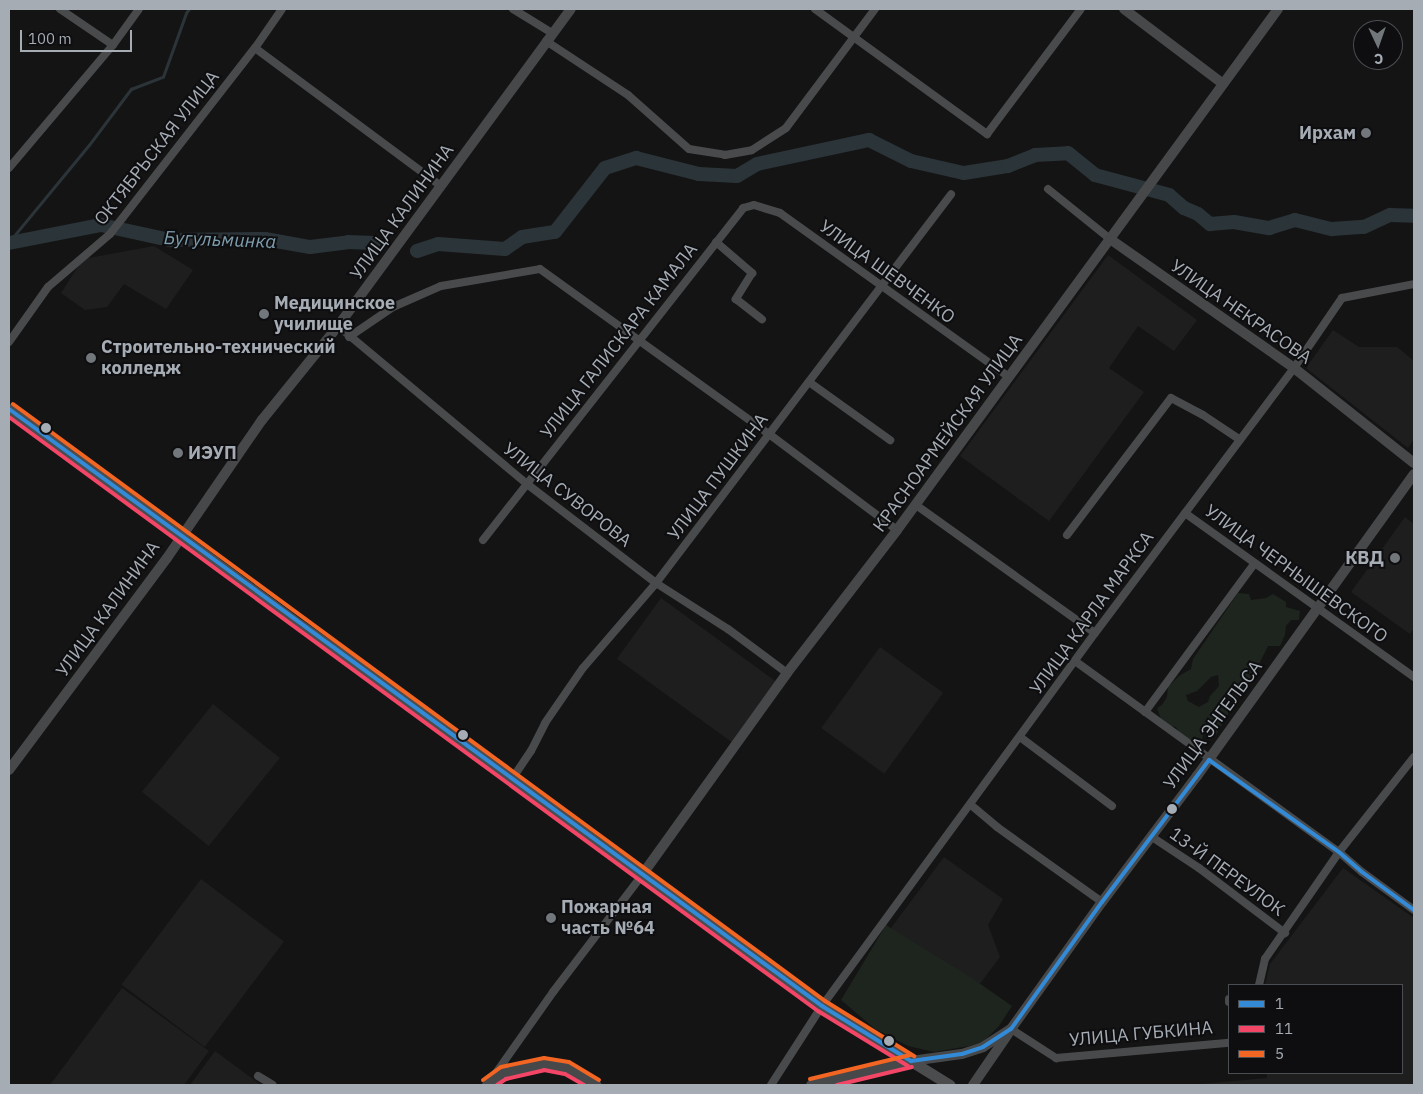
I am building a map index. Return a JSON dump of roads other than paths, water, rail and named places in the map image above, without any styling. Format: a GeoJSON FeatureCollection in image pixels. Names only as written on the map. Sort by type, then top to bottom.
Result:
{"type":"FeatureCollection","features":[{"type":"Feature","properties":{"kind":"main road"},"geometry":{"type":"LineString","coordinates":[[9,409],[822,1006],[950,1085]]}},
{"type":"Feature","properties":{"kind":"street"},"geometry":{"type":"LineString","coordinates":[[60,9],[112,45]]}},
{"type":"Feature","properties":{"kind":"street"},"geometry":{"type":"LineString","coordinates":[[9,168],[112,45],[139,9]]}},
{"type":"Feature","properties":{"kind":"street","name":"ОКТЯБРЬСКАЯ УЛИЦА"},"geometry":{"type":"LineString","coordinates":[[9,342],[48,287],[110,234],[118,221],[255,48],[282,9]]}},
{"type":"Feature","properties":{"kind":"street"},"geometry":{"type":"LineString","coordinates":[[513,9],[549,38],[628,95],[689,149],[725,155],[752,150],[786,128],[875,9]]}},
{"type":"Feature","properties":{"kind":"street","name":"УЛИЦА КАЛИНИНА"},"geometry":{"type":"LineString","coordinates":[[9,770],[181,537],[262,420],[338,326],[571,9]]}},
{"type":"Feature","properties":{"kind":"street"},"geometry":{"type":"LineString","coordinates":[[815,9],[987,134],[1081,9]]}},
{"type":"Feature","properties":{"kind":"street"},"geometry":{"type":"LineString","coordinates":[[1124,9],[1223,84]]}},
{"type":"Feature","properties":{"kind":"street","name":"КРАСНОАРМЕЙСКАЯ УЛИЦА"},"geometry":{"type":"LineString","coordinates":[[642,875],[787,673],[916,505],[1278,9]]}},
{"type":"Feature","properties":{"kind":"street"},"geometry":{"type":"LineString","coordinates":[[255,48],[441,186]]}},
{"type":"Feature","properties":{"kind":"street","name":"УЛИЦА НЕКРАСОВА"},"geometry":{"type":"LineString","coordinates":[[1048,189],[1110,239],[1294,368],[1414,463]]}},
{"type":"Feature","properties":{"kind":"street","name":"УЛИЦА ПУШКИНА"},"geometry":{"type":"LineString","coordinates":[[512,780],[531,751],[545,723],[583,668],[656,583],[951,194]]}},
{"type":"Feature","properties":{"kind":"street","name":"УЛИЦА ШЕВЧЕНКО"},"geometry":{"type":"LineString","coordinates":[[743,208],[754,205],[780,213],[1009,378]]}},
{"type":"Feature","properties":{"kind":"street","name":"УЛИЦА ГАЛИСКАРА КАМАЛА"},"geometry":{"type":"LineString","coordinates":[[483,540],[743,208]]}},
{"type":"Feature","properties":{"kind":"street"},"geometry":{"type":"LineString","coordinates":[[716,242],[752,273],[736,299],[762,319]]}},
{"type":"Feature","properties":{"kind":"street"},"geometry":{"type":"LineString","coordinates":[[348,337],[393,307],[441,286],[540,269],[769,434],[897,530]]}},
{"type":"Feature","properties":{"kind":"street","name":"УЛИЦА КАРЛА МАРКСА"},"geometry":{"type":"LineString","coordinates":[[822,1006],[1095,633],[1294,368],[1342,298],[1414,284]]}},
{"type":"Feature","properties":{"kind":"street","name":"УЛИЦА СУВОРОВА"},"geometry":{"type":"LineString","coordinates":[[338,326],[348,337],[526,484],[656,583],[728,629],[787,673]]}},
{"type":"Feature","properties":{"kind":"street"},"geometry":{"type":"LineString","coordinates":[[809,382],[890,440]]}},
{"type":"Feature","properties":{"kind":"street"},"geometry":{"type":"LineString","coordinates":[[1067,535],[1171,398],[1203,415],[1239,439]]}},
{"type":"Feature","properties":{"kind":"street","name":"УЛИЦА ЭНГЕЛЬСА"},"geometry":{"type":"LineString","coordinates":[[811,1085],[911,1061],[962,1054],[983,1047],[1011,1029],[1102,902],[1209,760],[1318,610],[1414,474]]}},
{"type":"Feature","properties":{"kind":"street"},"geometry":{"type":"LineString","coordinates":[[916,505],[1095,633]]}},
{"type":"Feature","properties":{"kind":"street","name":"УЛИЦА ЧЕРНЫШЕВСКОГО"},"geometry":{"type":"LineString","coordinates":[[1185,513],[1414,677]]}},
{"type":"Feature","properties":{"kind":"street"},"geometry":{"type":"LineString","coordinates":[[1144,712],[1254,564]]}},
{"type":"Feature","properties":{"kind":"street"},"geometry":{"type":"LineString","coordinates":[[1075,662],[1339,852],[1362,872],[1414,910]]}},
{"type":"Feature","properties":{"kind":"street"},"geometry":{"type":"LineString","coordinates":[[1020,736],[1112,806]]}},
{"type":"Feature","properties":{"kind":"street"},"geometry":{"type":"LineString","coordinates":[[1259,984],[1265,959],[1285,933],[1339,852],[1414,757]]}},
{"type":"Feature","properties":{"kind":"street"},"geometry":{"type":"LineString","coordinates":[[970,805],[997,827],[1102,902]]}},
{"type":"Feature","properties":{"kind":"street","name":"13-Й ПЕРЕУЛОК"},"geometry":{"type":"LineString","coordinates":[[1152,836],[1200,868],[1285,933]]}},
{"type":"Feature","properties":{"kind":"street"},"geometry":{"type":"LineString","coordinates":[[489,1083],[547,999],[642,875]]}},
{"type":"Feature","properties":{"kind":"street"},"geometry":{"type":"LineString","coordinates":[[771,1085],[822,1006]]}},
{"type":"Feature","properties":{"kind":"street"},"geometry":{"type":"LineString","coordinates":[[973,1085],[1011,1029]]}},
{"type":"Feature","properties":{"kind":"street","name":"УЛИЦА ГУБКИНА"},"geometry":{"type":"LineString","coordinates":[[1011,1029],[1056,1058],[1228,1043]]}},
{"type":"Feature","properties":{"kind":"street"},"geometry":{"type":"LineString","coordinates":[[489,1083],[514,1069],[544,1064],[568,1068],[596,1085]]}},
{"type":"Feature","properties":{"kind":"street"},"geometry":{"type":"LineString","coordinates":[[258,1076],[273,1085]]}},
{"type":"Feature","properties":{"kind":"waterway"},"geometry":{"type":"LineString","coordinates":[[9,242],[89,145],[131,89],[163,77],[189,9]]}},
{"type":"Feature","properties":{"kind":"waterway","name":"Бугульминка"},"geometry":{"type":"LineString","coordinates":[[417,251],[438,244],[505,249],[522,237],[555,232],[605,168],[636,158],[699,174],[737,176],[757,164],[869,140],[911,161],[964,173],[1008,166],[1035,155],[1068,153],[1095,175],[1169,195],[1184,208],[1198,214],[1210,224],[1234,222],[1269,228],[1295,220],[1332,229],[1364,227],[1390,215],[1414,216]]}},
{"type":"Feature","properties":{"kind":"waterway","name":"Бугульминка"},"geometry":{"type":"LineString","coordinates":[[9,243],[101,225],[170,240],[265,239],[310,247],[348,242],[374,243]]}},
{"type":"Feature","properties":{"kind":"place","name":"Ирхам"},"geometry":{"type":"Point","coordinates":[1366,133]}},
{"type":"Feature","properties":{"kind":"place","name":"Медицинское училище"},"geometry":{"type":"Point","coordinates":[264,314]}},
{"type":"Feature","properties":{"kind":"place","name":"Строительно-технический колледж"},"geometry":{"type":"Point","coordinates":[91,358]}},
{"type":"Feature","properties":{"kind":"place","name":"ИЭУП"},"geometry":{"type":"Point","coordinates":[178,453]}},
{"type":"Feature","properties":{"kind":"place","name":"КВД"},"geometry":{"type":"Point","coordinates":[1395,558]}},
{"type":"Feature","properties":{"kind":"place","name":"Пожарная часть №64"},"geometry":{"type":"Point","coordinates":[551,918]}}]}
